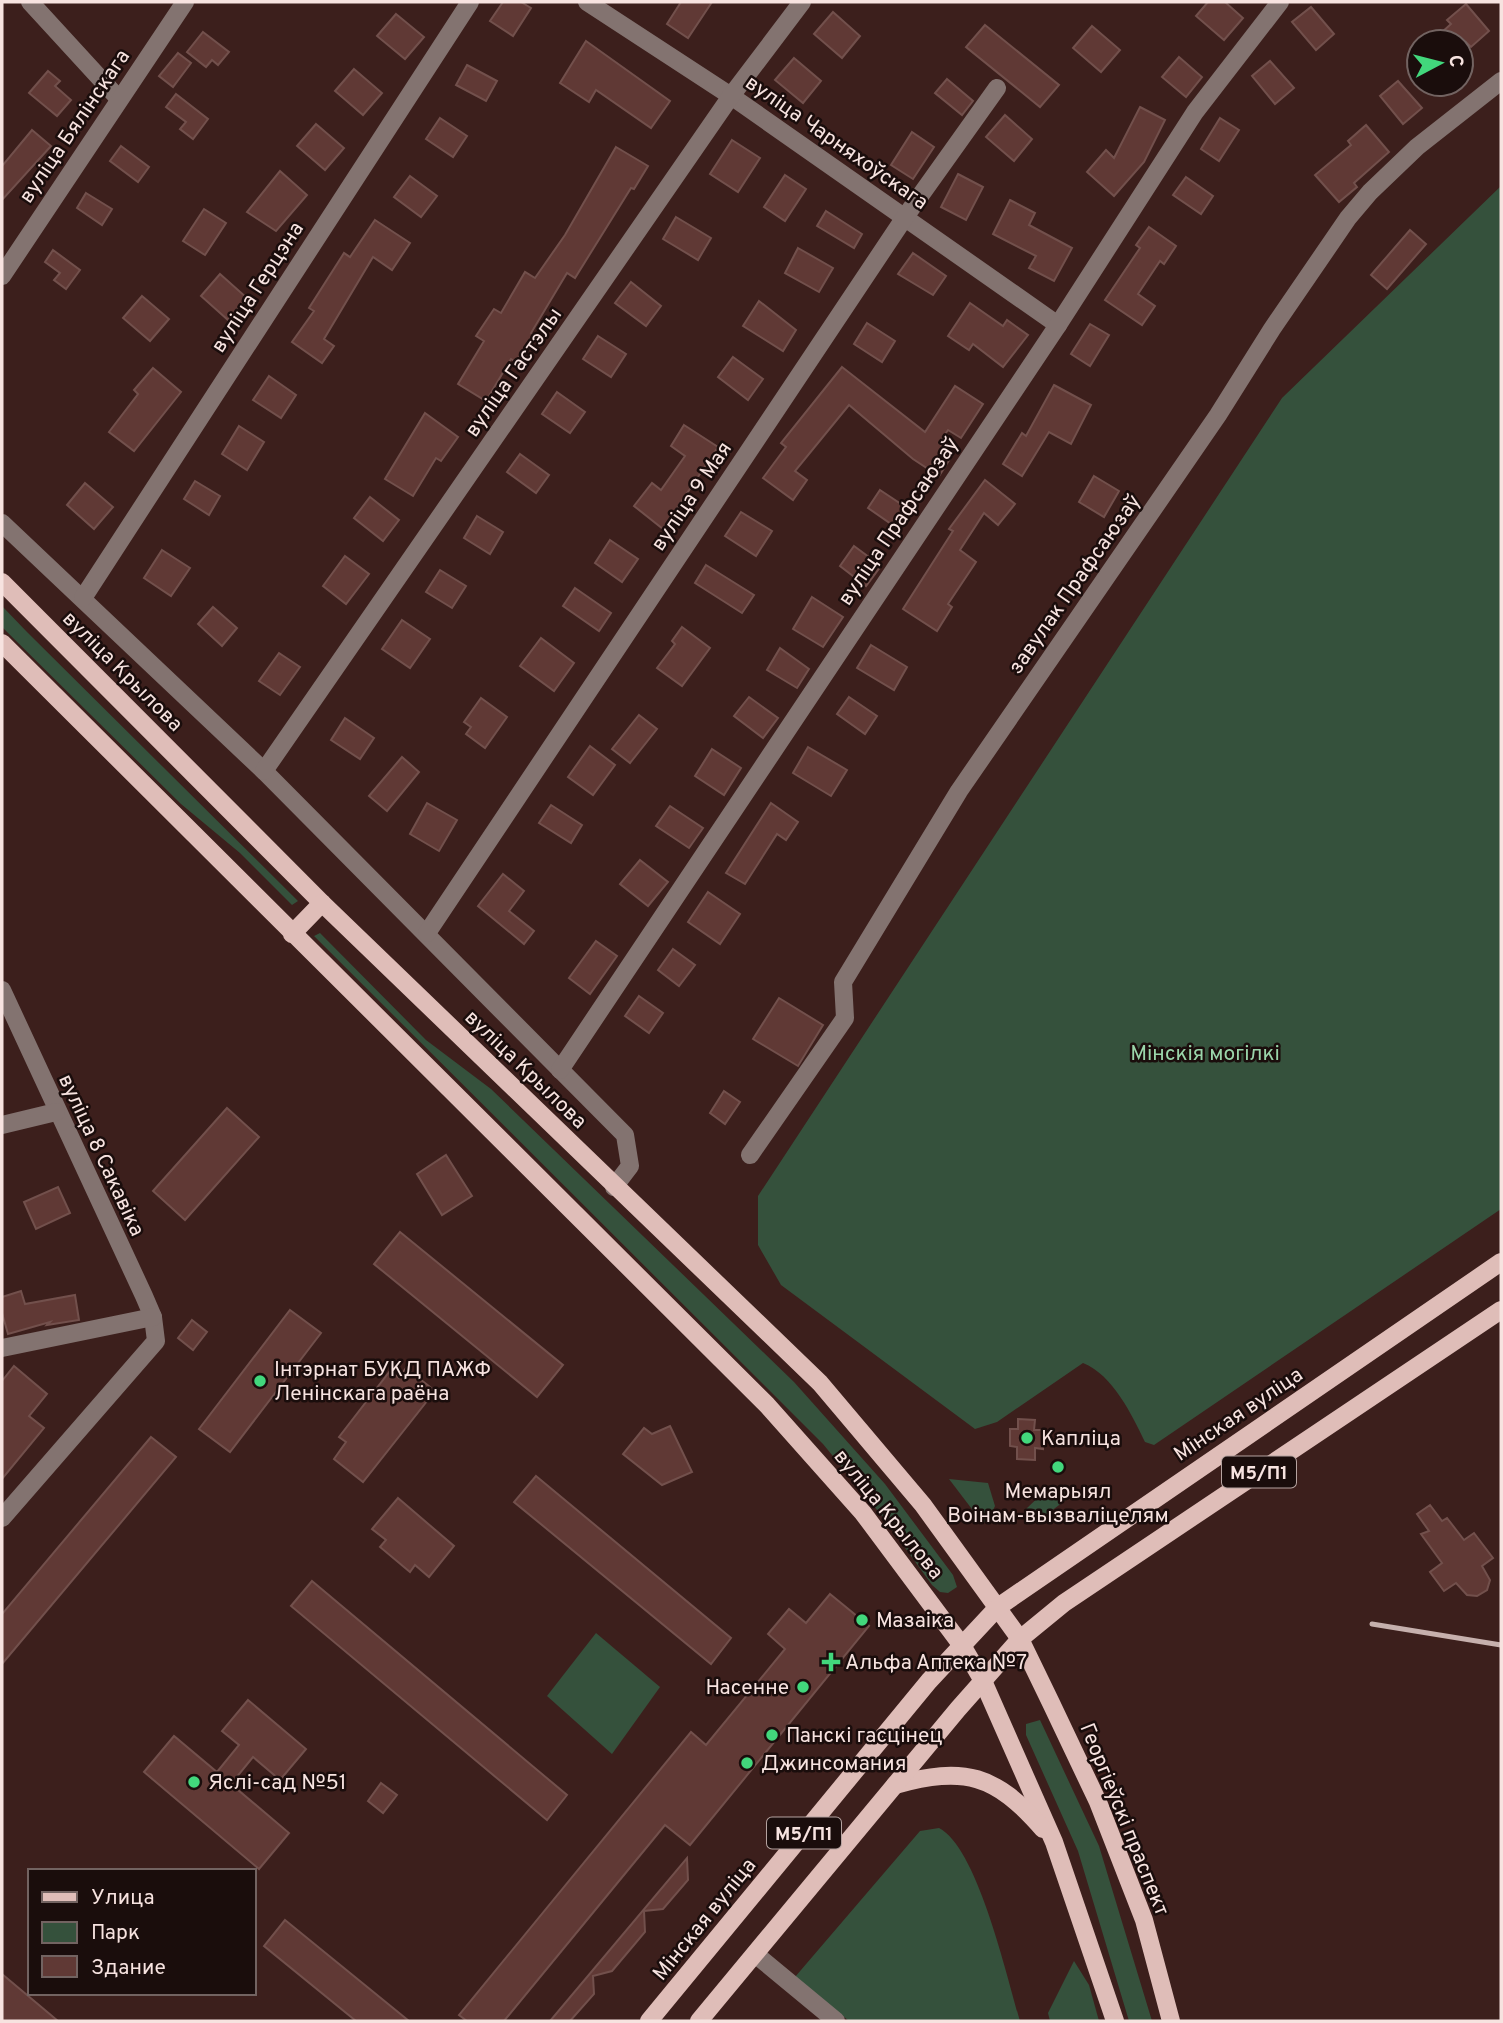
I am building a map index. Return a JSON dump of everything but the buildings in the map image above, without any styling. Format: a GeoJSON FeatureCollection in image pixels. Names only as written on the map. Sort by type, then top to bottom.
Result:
{"type":"FeatureCollection","features":[{"type":"Feature","properties":{"kind":"main road","name":"вуліца Крылова"},"geometry":{"type":"LineString","coordinates":[[2,582],[322,903],[820,1383],[923,1504],[1020,1639]]}},
{"type":"Feature","properties":{"kind":"main road","name":"вуліца Крылова"},"geometry":{"type":"LineString","coordinates":[[2,643],[767,1405],[863,1513],[963,1647],[983,1681]]}},
{"type":"Feature","properties":{"kind":"main road"},"geometry":{"type":"LineString","coordinates":[[292,934],[322,903]]}},
{"type":"Feature","properties":{"kind":"main road","name":"Мінская вуліца"},"geometry":{"type":"LineString","coordinates":[[649,2021],[929,1681],[998,1607],[1501,1262]]}},
{"type":"Feature","properties":{"kind":"main road","name":"М5/П1"},"geometry":{"type":"LineString","coordinates":[[699,2021],[1020,1639],[1064,1602],[1501,1310]]}},
{"type":"Feature","properties":{"kind":"main road","name":"Георгіеўскі праспект"},"geometry":{"type":"LineString","coordinates":[[1020,1639],[1117,1850],[1144,1920],[1171,2021]]}},
{"type":"Feature","properties":{"kind":"main road"},"geometry":{"type":"LineString","coordinates":[[983,1681],[1054,1842],[1115,2021]]}},
{"type":"Feature","properties":{"kind":"main road"},"geometry":{"type":"LineString","coordinates":[[895,1785],[938,1774],[981,1780],[1012,1798],[1054,1842]]}},
{"type":"Feature","properties":{"kind":"street"},"geometry":{"type":"LineString","coordinates":[[30,2],[119,99]]}},
{"type":"Feature","properties":{"kind":"street","name":"вуліца Бялінскага"},"geometry":{"type":"LineString","coordinates":[[2,276],[185,2]]}},
{"type":"Feature","properties":{"kind":"street","name":"вуліца Герцэна"},"geometry":{"type":"LineString","coordinates":[[83,598],[470,2]]}},
{"type":"Feature","properties":{"kind":"street","name":"вуліца Чарняхоўскага"},"geometry":{"type":"LineString","coordinates":[[587,2],[731,96],[1058,325]]}},
{"type":"Feature","properties":{"kind":"street","name":"вуліца Гастэлы"},"geometry":{"type":"LineString","coordinates":[[264,771],[731,96],[802,2]]}},
{"type":"Feature","properties":{"kind":"street","name":"вуліца Прафсаюзаў"},"geometry":{"type":"LineString","coordinates":[[560,1070],[1058,325],[1195,112],[1280,2]]}},
{"type":"Feature","properties":{"kind":"street","name":"завулак Прафсаюзаў"},"geometry":{"type":"LineString","coordinates":[[750,1155],[845,1018],[843,982],[959,791],[1211,426],[1272,329],[1348,218],[1370,192],[1418,147],[1501,81]]}},
{"type":"Feature","properties":{"kind":"street","name":"вуліца 9 Мая"},"geometry":{"type":"LineString","coordinates":[[427,933],[905,217],[997,88]]}},
{"type":"Feature","properties":{"kind":"street"},"geometry":{"type":"LineString","coordinates":[[2,523],[264,771],[625,1135],[630,1166],[614,1187]]}},
{"type":"Feature","properties":{"kind":"street","name":"вуліца 8 Сакавіка"},"geometry":{"type":"LineString","coordinates":[[2,990],[56,1112],[153,1317],[156,1341],[2,1518]]}},
{"type":"Feature","properties":{"kind":"street"},"geometry":{"type":"LineString","coordinates":[[2,1125],[56,1112]]}},
{"type":"Feature","properties":{"kind":"street"},"geometry":{"type":"LineString","coordinates":[[2,1348],[153,1317]]}},
{"type":"Feature","properties":{"kind":"street"},"geometry":{"type":"LineString","coordinates":[[755,1954],[836,2021]]}},
{"type":"Feature","properties":{"kind":"green space","name":"Мінскія могілкі"},"geometry":{"type":"Polygon","coordinates":[[[1501,186],[1501,1209],[1154,1445],[1145,1442],[1128,1408],[1112,1386],[1094,1369],[1083,1363],[997,1422],[975,1429],[781,1285],[758,1245],[758,1196],[1282,398],[1501,186]]]}},
{"type":"Feature","properties":{"kind":"green space"},"geometry":{"type":"Polygon","coordinates":[[[2,606],[298,901],[292,905],[240,853],[181,804],[2,627],[2,606]]]}},
{"type":"Feature","properties":{"kind":"green space"},"geometry":{"type":"Polygon","coordinates":[[[320,933],[426,1040],[491,1089],[794,1382],[885,1484],[953,1575],[957,1587],[948,1593],[940,1592],[932,1585],[882,1516],[823,1444],[314,936],[320,933]]]}},
{"type":"Feature","properties":{"kind":"green space"},"geometry":{"type":"Polygon","coordinates":[[[949,1479],[988,1483],[995,1506],[987,1523],[981,1521],[949,1479]]]}},
{"type":"Feature","properties":{"kind":"green space"},"geometry":{"type":"Polygon","coordinates":[[[1047,1489],[1079,1490],[1038,1521],[1026,1509],[1047,1489]]]}},
{"type":"Feature","properties":{"kind":"green space"},"geometry":{"type":"Polygon","coordinates":[[[596,1633],[660,1687],[612,1754],[547,1696],[596,1633]]]}},
{"type":"Feature","properties":{"kind":"green space"},"geometry":{"type":"Polygon","coordinates":[[[1040,1720],[1099,1846],[1152,2021],[1129,2021],[1078,1851],[1026,1735],[1026,1724],[1040,1720]]]}},
{"type":"Feature","properties":{"kind":"green space"},"geometry":{"type":"Polygon","coordinates":[[[939,1828],[953,1840],[978,1887],[999,1946],[1020,2021],[849,2021],[795,1977],[920,1831],[939,1828]]]}},
{"type":"Feature","properties":{"kind":"green space"},"geometry":{"type":"Polygon","coordinates":[[[1074,1961],[1089,1985],[1099,2021],[1050,2021],[1048,2013],[1074,1961]]]}},
{"type":"Feature","properties":{"kind":"railway"},"geometry":{"type":"LineString","coordinates":[[1372,1624],[1501,1645]]}},
{"type":"Feature","properties":{"kind":"place","name":"Інтэрнат БУКД ПАЖФ Ленінскага раёна"},"geometry":{"type":"Point","coordinates":[260,1381]}},
{"type":"Feature","properties":{"kind":"place","name":"Капліца"},"geometry":{"type":"Point","coordinates":[1027,1438]}},
{"type":"Feature","properties":{"kind":"place","name":"Мемарыял Воінам-вызваліцелям"},"geometry":{"type":"Point","coordinates":[1058,1467]}},
{"type":"Feature","properties":{"kind":"place","name":"Мазаіка"},"geometry":{"type":"Point","coordinates":[862,1620]}},
{"type":"Feature","properties":{"kind":"place","name":"Альфа Аптека №7"},"geometry":{"type":"Point","coordinates":[831,1662]}},
{"type":"Feature","properties":{"kind":"place","name":"Насенне"},"geometry":{"type":"Point","coordinates":[803,1687]}},
{"type":"Feature","properties":{"kind":"place","name":"Панскі гасцінец"},"geometry":{"type":"Point","coordinates":[772,1735]}},
{"type":"Feature","properties":{"kind":"place","name":"Джинсомания"},"geometry":{"type":"Point","coordinates":[747,1763]}},
{"type":"Feature","properties":{"kind":"place","name":"Яслі-сад №51"},"geometry":{"type":"Point","coordinates":[194,1782]}}]}
